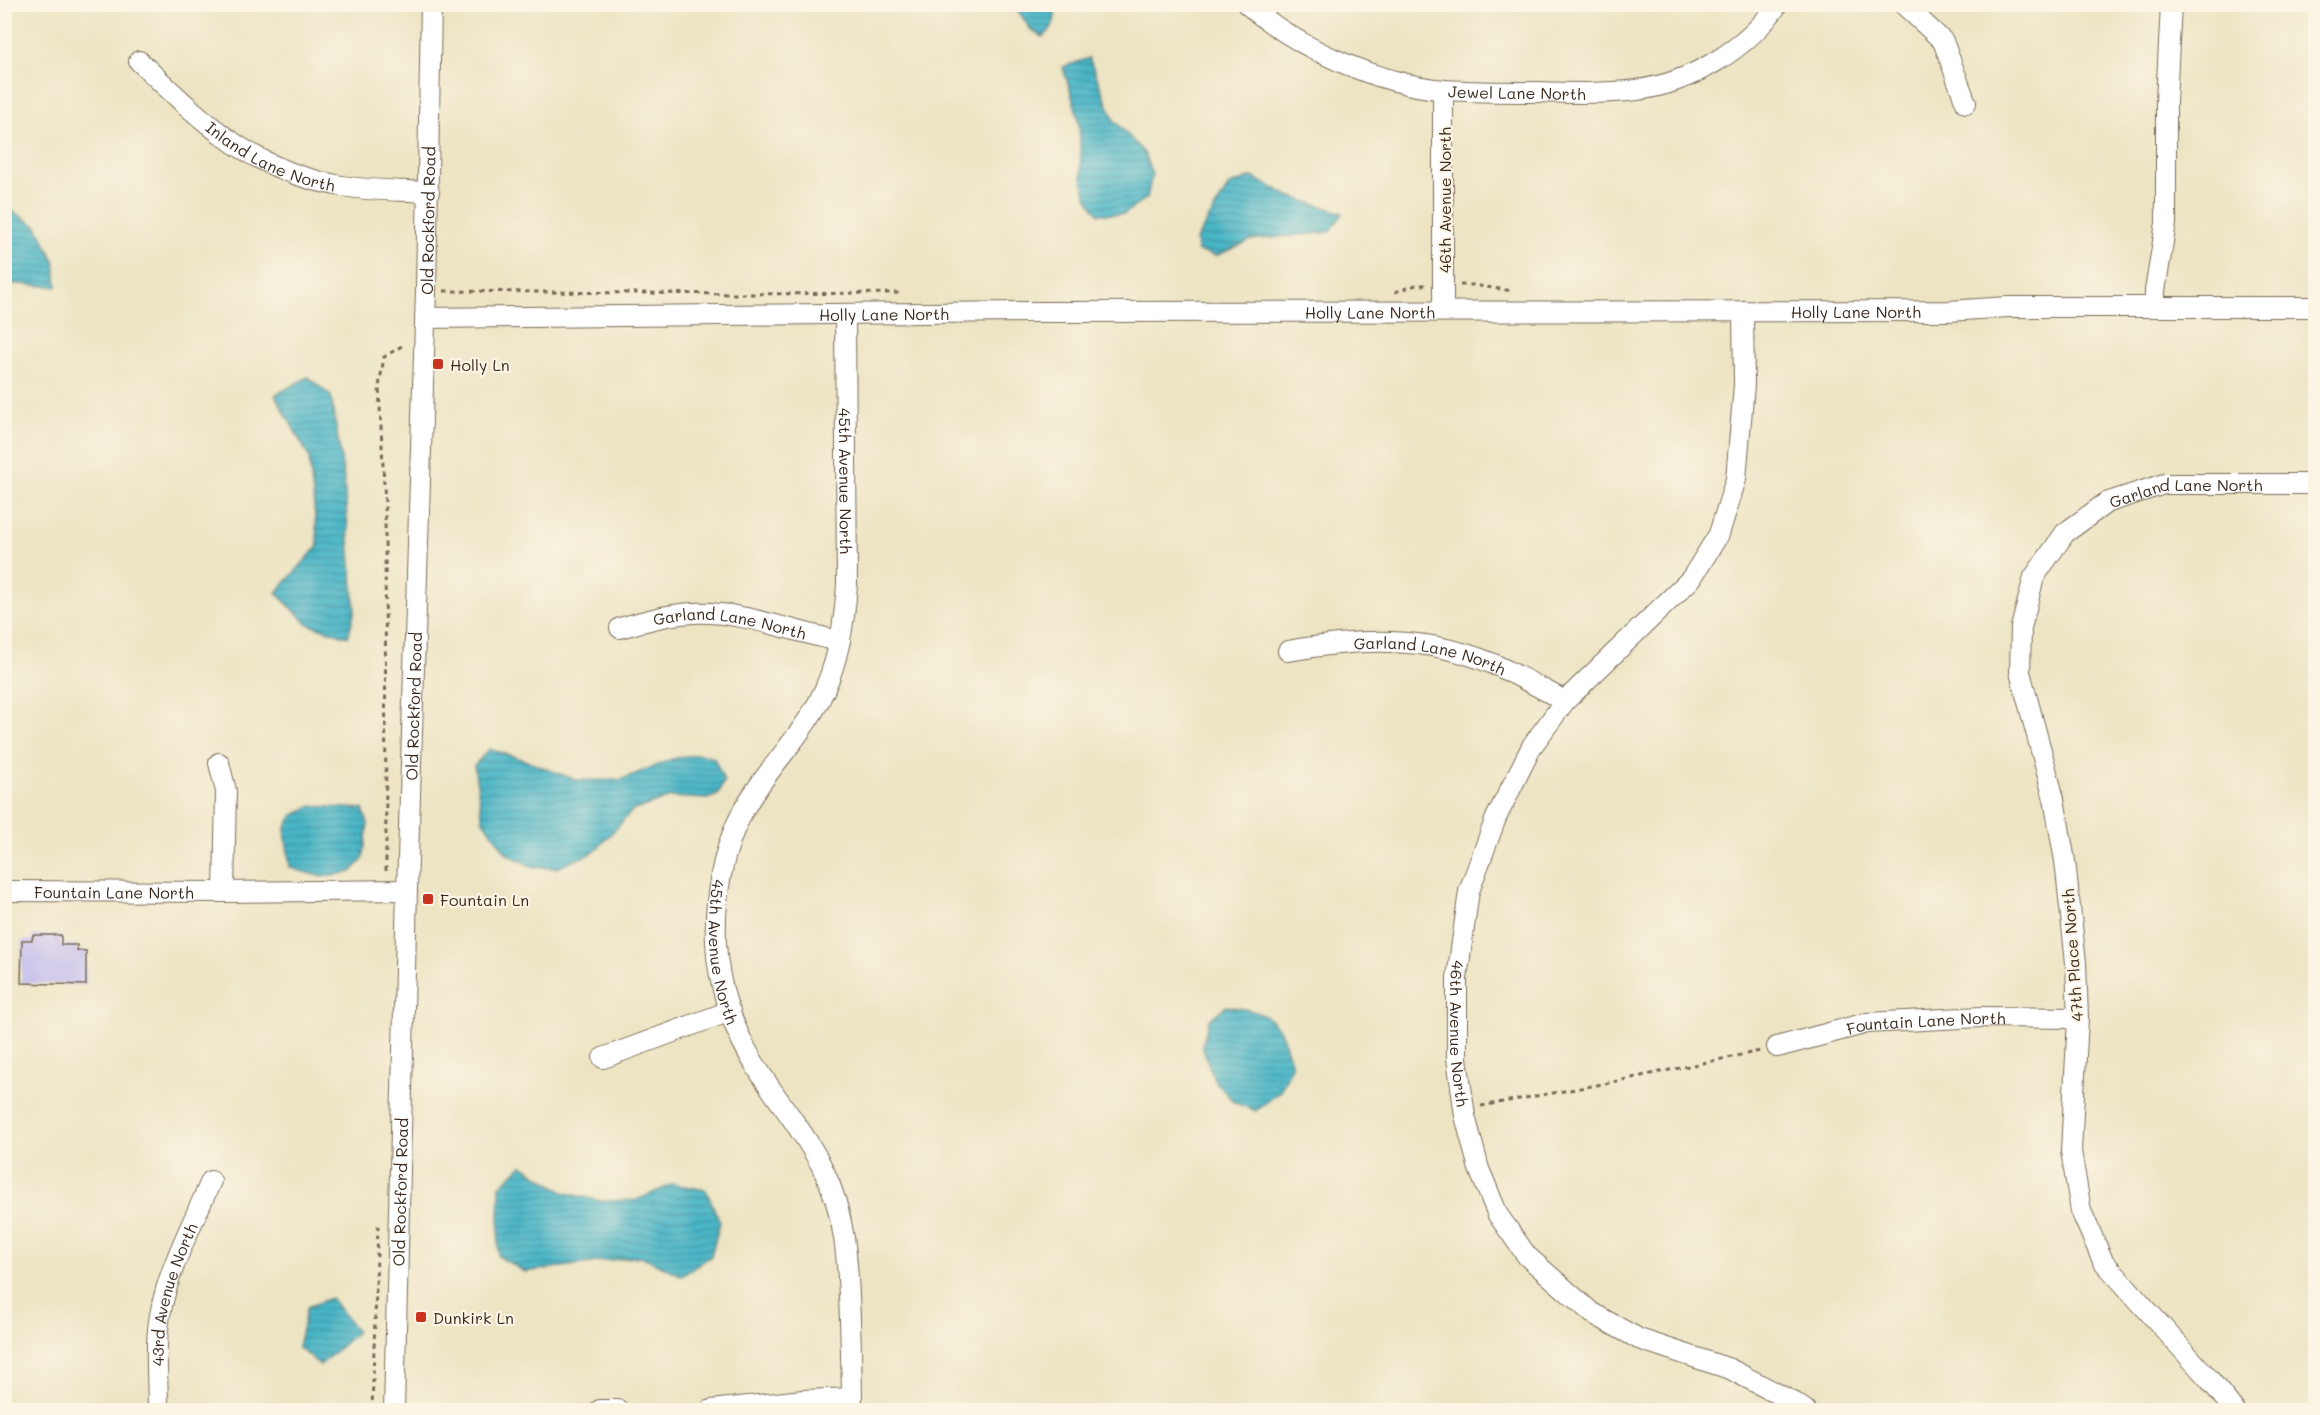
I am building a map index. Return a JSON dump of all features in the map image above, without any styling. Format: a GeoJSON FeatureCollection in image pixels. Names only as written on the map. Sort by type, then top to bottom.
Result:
{"type":"FeatureCollection","features":[{"type":"Feature","properties":{"kind":"street","name":"Old Rockford Road"},"geometry":{"type":"LineString","coordinates":[[394,1410],[407,890],[429,192],[431,4]]}},
{"type":"Feature","properties":{"kind":"street","name":"Jewel Lane North"},"geometry":{"type":"LineString","coordinates":[[1247,4],[1298,41],[1342,63],[1388,78],[1443,90],[1601,93],[1640,90],[1677,80],[1713,63],[1744,41],[1778,4]]}},
{"type":"Feature","properties":{"kind":"street"},"geometry":{"type":"LineString","coordinates":[[1903,4],[1943,41],[1966,103]]}},
{"type":"Feature","properties":{"kind":"street"},"geometry":{"type":"LineString","coordinates":[[2155,307],[2155,291],[2166,222],[2168,162],[2166,102],[2171,4]]}},
{"type":"Feature","properties":{"kind":"street","name":"Inland Lane North"},"geometry":{"type":"LineString","coordinates":[[140,62],[225,139],[246,153],[285,171],[340,186],[429,192]]}},
{"type":"Feature","properties":{"kind":"street","name":"46th Avenue North"},"geometry":{"type":"LineString","coordinates":[[1443,90],[1443,310]]}},
{"type":"Feature","properties":{"kind":"street","name":"Holly Lane North"},"geometry":{"type":"LineString","coordinates":[[425,318],[1031,312],[2316,307]]}},
{"type":"Feature","properties":{"kind":"street","name":"46th Avenue North"},"geometry":{"type":"LineString","coordinates":[[1743,311],[1744,386],[1736,479],[1719,534],[1691,579],[1565,700],[1532,746],[1496,818],[1469,891],[1457,978],[1457,1058],[1464,1109],[1479,1169],[1498,1215],[1527,1256],[1592,1313],[1639,1339],[1730,1369],[1805,1410]]}},
{"type":"Feature","properties":{"kind":"street","name":"45th Avenue North"},"geometry":{"type":"LineString","coordinates":[[845,315],[847,585],[844,625],[834,665],[818,703],[743,811],[726,853],[717,898],[716,943],[722,988],[737,1030],[758,1070],[811,1146],[837,1202],[845,1235],[849,1270],[852,1404]]}},
{"type":"Feature","properties":{"kind":"street","name":"Garland Lane North"},"geometry":{"type":"LineString","coordinates":[[2065,533],[2106,503],[2164,484],[2316,484]]}},
{"type":"Feature","properties":{"kind":"street","name":"47th Place North"},"geometry":{"type":"LineString","coordinates":[[2065,533],[2034,577],[2021,628],[2020,672],[2054,799],[2065,861],[2076,963],[2078,1018],[2071,1151],[2081,1211],[2103,1261],[2234,1410]]}},
{"type":"Feature","properties":{"kind":"street","name":"Garland Lane North"},"geometry":{"type":"LineString","coordinates":[[621,628],[657,618],[694,613],[733,616],[805,635],[840,641]]}},
{"type":"Feature","properties":{"kind":"street","name":"Garland Lane North"},"geometry":{"type":"LineString","coordinates":[[1288,651],[1335,643],[1383,640],[1442,647],[1491,663],[1565,700]]}},
{"type":"Feature","properties":{"kind":"street"},"geometry":{"type":"LineString","coordinates":[[219,763],[226,791],[224,892]]}},
{"type":"Feature","properties":{"kind":"street","name":"Fountain Lane North"},"geometry":{"type":"LineString","coordinates":[[4,891],[407,890]]}},
{"type":"Feature","properties":{"kind":"street"},"geometry":{"type":"LineString","coordinates":[[603,1058],[730,1011]]}},
{"type":"Feature","properties":{"kind":"street","name":"Fountain Lane North"},"geometry":{"type":"LineString","coordinates":[[1777,1047],[1867,1023],[1981,1017],[2078,1018]]}},
{"type":"Feature","properties":{"kind":"street","name":"43rd Avenue North"},"geometry":{"type":"LineString","coordinates":[[158,1410],[157,1345],[161,1310],[170,1276],[211,1182]]}},
{"type":"Feature","properties":{"kind":"street"},"geometry":{"type":"LineString","coordinates":[[711,1410],[803,1400],[852,1404]]}},
{"type":"Feature","properties":{"kind":"street"},"geometry":{"type":"LineString","coordinates":[[600,1410],[618,1410]]}},
{"type":"Feature","properties":{"kind":"path"},"geometry":{"type":"LineString","coordinates":[[386,890],[385,515],[380,387],[384,357],[404,346],[408,339]]}},
{"type":"Feature","properties":{"kind":"path"},"geometry":{"type":"LineString","coordinates":[[1464,1109],[1619,1081],[1777,1047]]}},
{"type":"Feature","properties":{"kind":"path"},"geometry":{"type":"LineString","coordinates":[[372,1410],[378,1223]]}},
{"type":"Feature","properties":{"kind":"water"},"geometry":{"type":"Polygon","coordinates":[[[1010,5],[1054,5],[1055,18],[1052,27],[1043,37],[1030,29],[1019,12],[1010,5]]]}},
{"type":"Feature","properties":{"kind":"water"},"geometry":{"type":"Polygon","coordinates":[[[1089,58],[1114,120],[1144,153],[1152,175],[1147,198],[1124,214],[1099,214],[1091,204],[1083,183],[1078,119],[1063,67],[1089,58]]]}},
{"type":"Feature","properties":{"kind":"water"},"geometry":{"type":"Polygon","coordinates":[[[1252,177],[1289,196],[1343,213],[1330,232],[1251,240],[1216,256],[1197,251],[1196,240],[1229,185],[1252,177]]]}},
{"type":"Feature","properties":{"kind":"water"},"geometry":{"type":"Polygon","coordinates":[[[5,207],[37,226],[55,262],[57,287],[5,283],[5,207]]]}},
{"type":"Feature","properties":{"kind":"water"},"geometry":{"type":"Polygon","coordinates":[[[308,377],[331,396],[343,471],[355,610],[348,637],[308,624],[276,593],[318,546],[309,457],[275,395],[308,377]]]}},
{"type":"Feature","properties":{"kind":"water"},"geometry":{"type":"Polygon","coordinates":[[[489,749],[576,780],[620,780],[672,759],[699,754],[714,758],[724,781],[718,795],[707,799],[671,797],[632,811],[594,852],[557,868],[533,867],[507,854],[483,821],[474,766],[489,749]]]}},
{"type":"Feature","properties":{"kind":"water"},"geometry":{"type":"Polygon","coordinates":[[[312,806],[363,809],[368,823],[363,859],[351,872],[322,877],[290,868],[285,830],[292,816],[312,806]]]}},
{"type":"Feature","properties":{"kind":"water"},"geometry":{"type":"Polygon","coordinates":[[[1226,1006],[1255,1012],[1272,1021],[1283,1038],[1292,1066],[1280,1091],[1256,1111],[1234,1102],[1214,1080],[1202,1046],[1209,1020],[1226,1006]]]}},
{"type":"Feature","properties":{"kind":"water"},"geometry":{"type":"Polygon","coordinates":[[[522,1165],[563,1192],[601,1201],[637,1200],[673,1184],[706,1190],[720,1222],[711,1256],[682,1276],[641,1256],[525,1272],[498,1256],[500,1186],[522,1165]]]}},
{"type":"Feature","properties":{"kind":"water"},"geometry":{"type":"Polygon","coordinates":[[[331,1298],[357,1332],[320,1365],[298,1347],[307,1307],[331,1298]]]}},
{"type":"Feature","properties":{"kind":"building"},"geometry":{"type":"Polygon","coordinates":[[[33,935],[61,935],[61,945],[77,945],[77,950],[86,951],[86,985],[21,983],[22,940],[32,940],[33,935]]]}},
{"type":"Feature","properties":{"kind":"place","name":"Holly Ln"},"geometry":{"type":"Point","coordinates":[438,364]}},
{"type":"Feature","properties":{"kind":"place","name":"Fountain Ln"},"geometry":{"type":"Point","coordinates":[428,899]}},
{"type":"Feature","properties":{"kind":"place","name":"Dunkirk Ln"},"geometry":{"type":"Point","coordinates":[421,1317]}}]}
